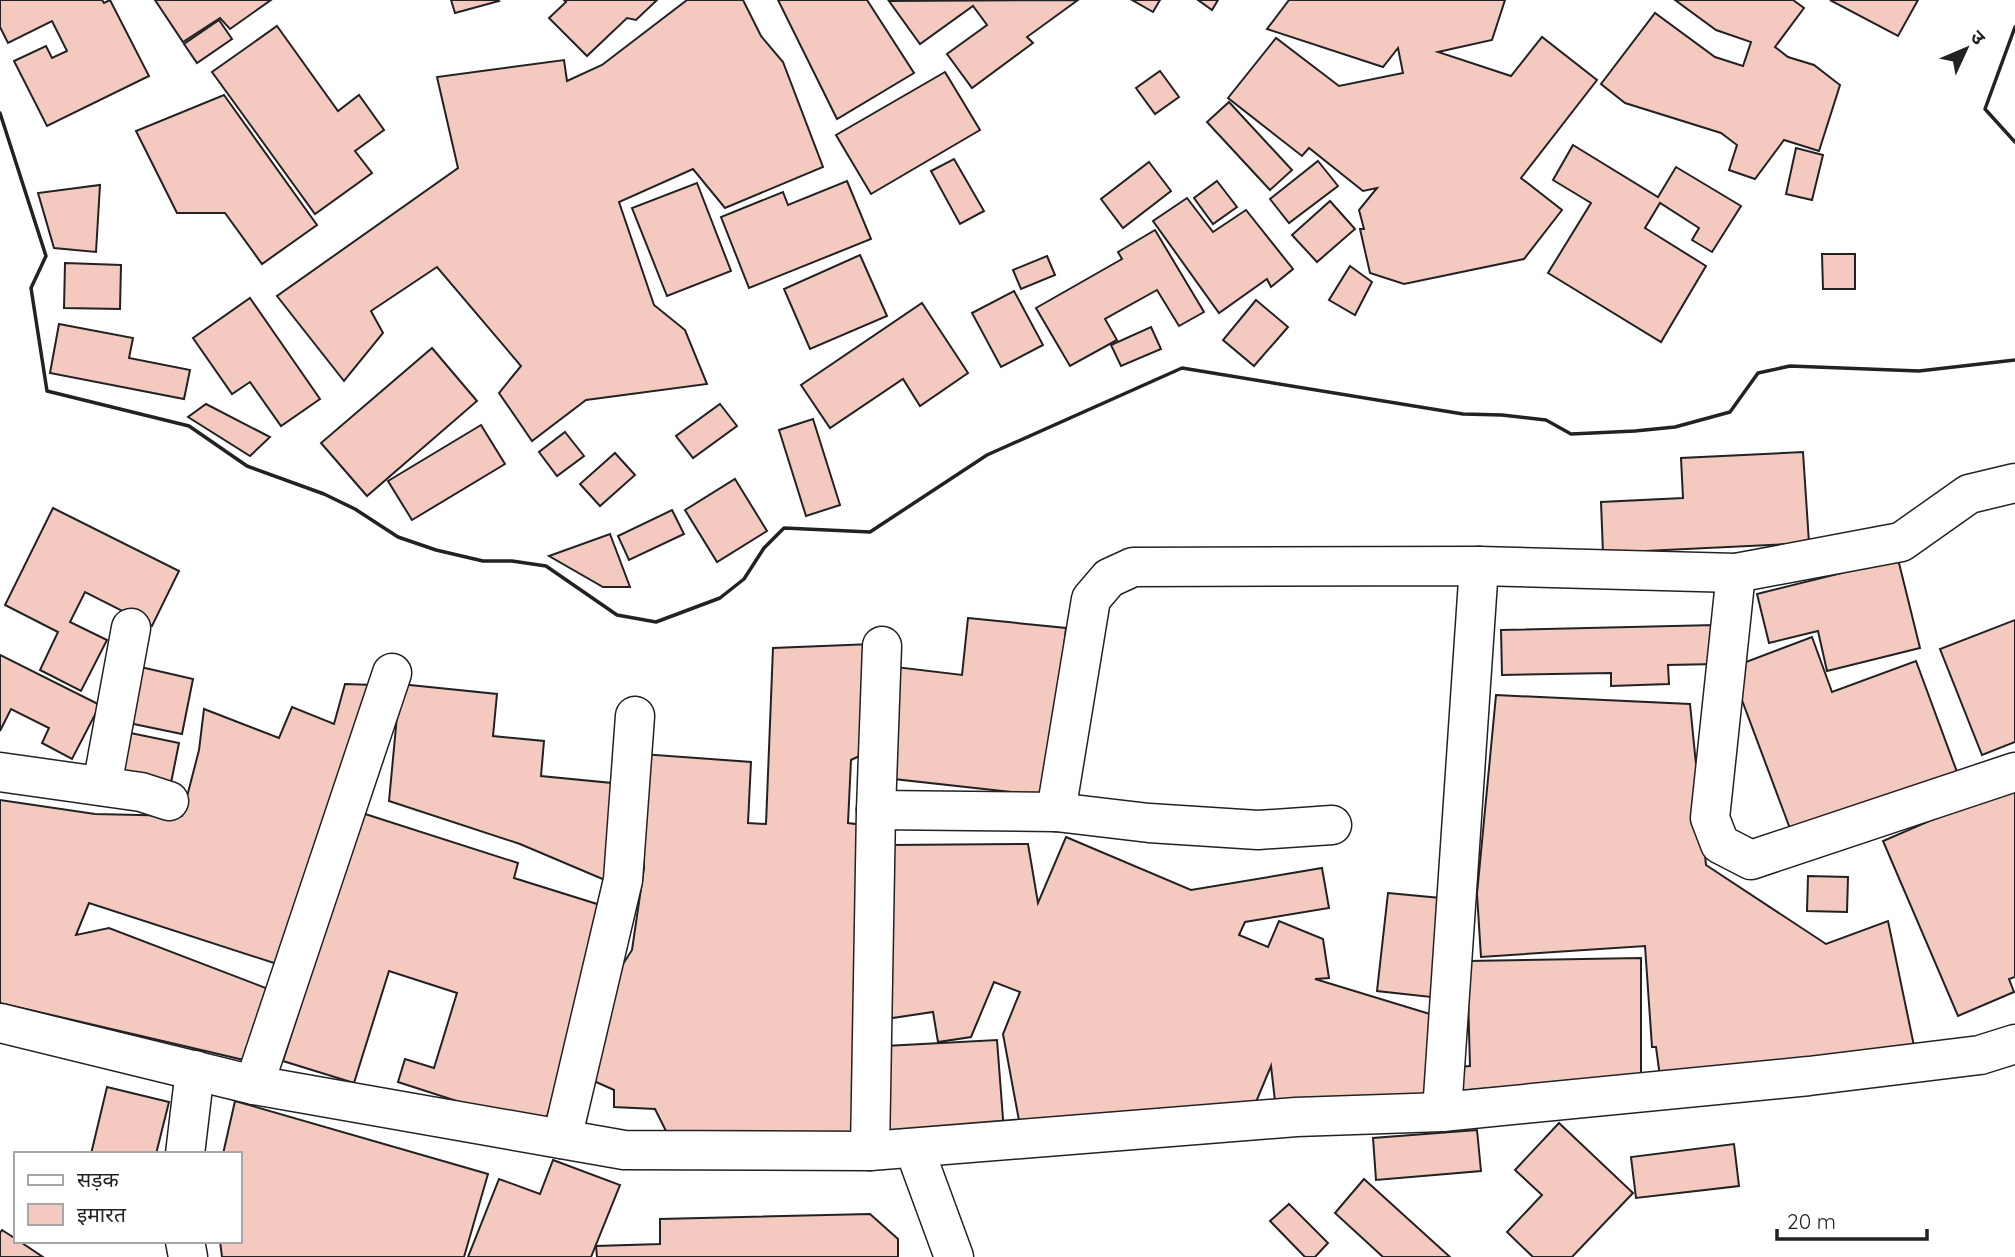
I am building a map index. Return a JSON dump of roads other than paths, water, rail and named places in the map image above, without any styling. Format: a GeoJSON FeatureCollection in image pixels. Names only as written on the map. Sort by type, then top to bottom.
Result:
{"type":"FeatureCollection","features":[{"type":"Feature","properties":{"kind":"street"},"geometry":{"type":"LineString","coordinates":[[1056,812],[1091,599],[1109,578],[1133,567],[1479,566],[1736,573],[1901,542],[1969,494],[2015,483]]}},
{"type":"Feature","properties":{"kind":"street"},"geometry":{"type":"LineString","coordinates":[[1442,1112],[1479,566]]}},
{"type":"Feature","properties":{"kind":"street"},"geometry":{"type":"LineString","coordinates":[[1736,573],[1710,818],[1720,844],[1751,860],[2015,772]]}},
{"type":"Feature","properties":{"kind":"street"},"geometry":{"type":"LineString","coordinates":[[102,786],[131,628]]}},
{"type":"Feature","properties":{"kind":"street"},"geometry":{"type":"LineString","coordinates":[[870,1151],[876,810],[882,646]]}},
{"type":"Feature","properties":{"kind":"street"},"geometry":{"type":"LineString","coordinates":[[254,1085],[393,673]]}},
{"type":"Feature","properties":{"kind":"street"},"geometry":{"type":"LineString","coordinates":[[562,1139],[624,880],[635,716]]}},
{"type":"Feature","properties":{"kind":"street"},"geometry":{"type":"LineString","coordinates":[[0,772],[141,792],[169,801]]}},
{"type":"Feature","properties":{"kind":"street"},"geometry":{"type":"LineString","coordinates":[[876,810],[1056,812],[1149,823],[1258,830],[1332,825]]}},
{"type":"Feature","properties":{"kind":"street"},"geometry":{"type":"LineString","coordinates":[[0,1023],[254,1085],[624,1150],[870,1151],[1296,1117],[1442,1112],[1809,1076],[1980,1055],[2015,1044]]}},
{"type":"Feature","properties":{"kind":"street"},"geometry":{"type":"LineString","coordinates":[[185,1152],[195,1070]]}},
{"type":"Feature","properties":{"kind":"street"},"geometry":{"type":"LineString","coordinates":[[914,1148],[954,1257]]}}]}
